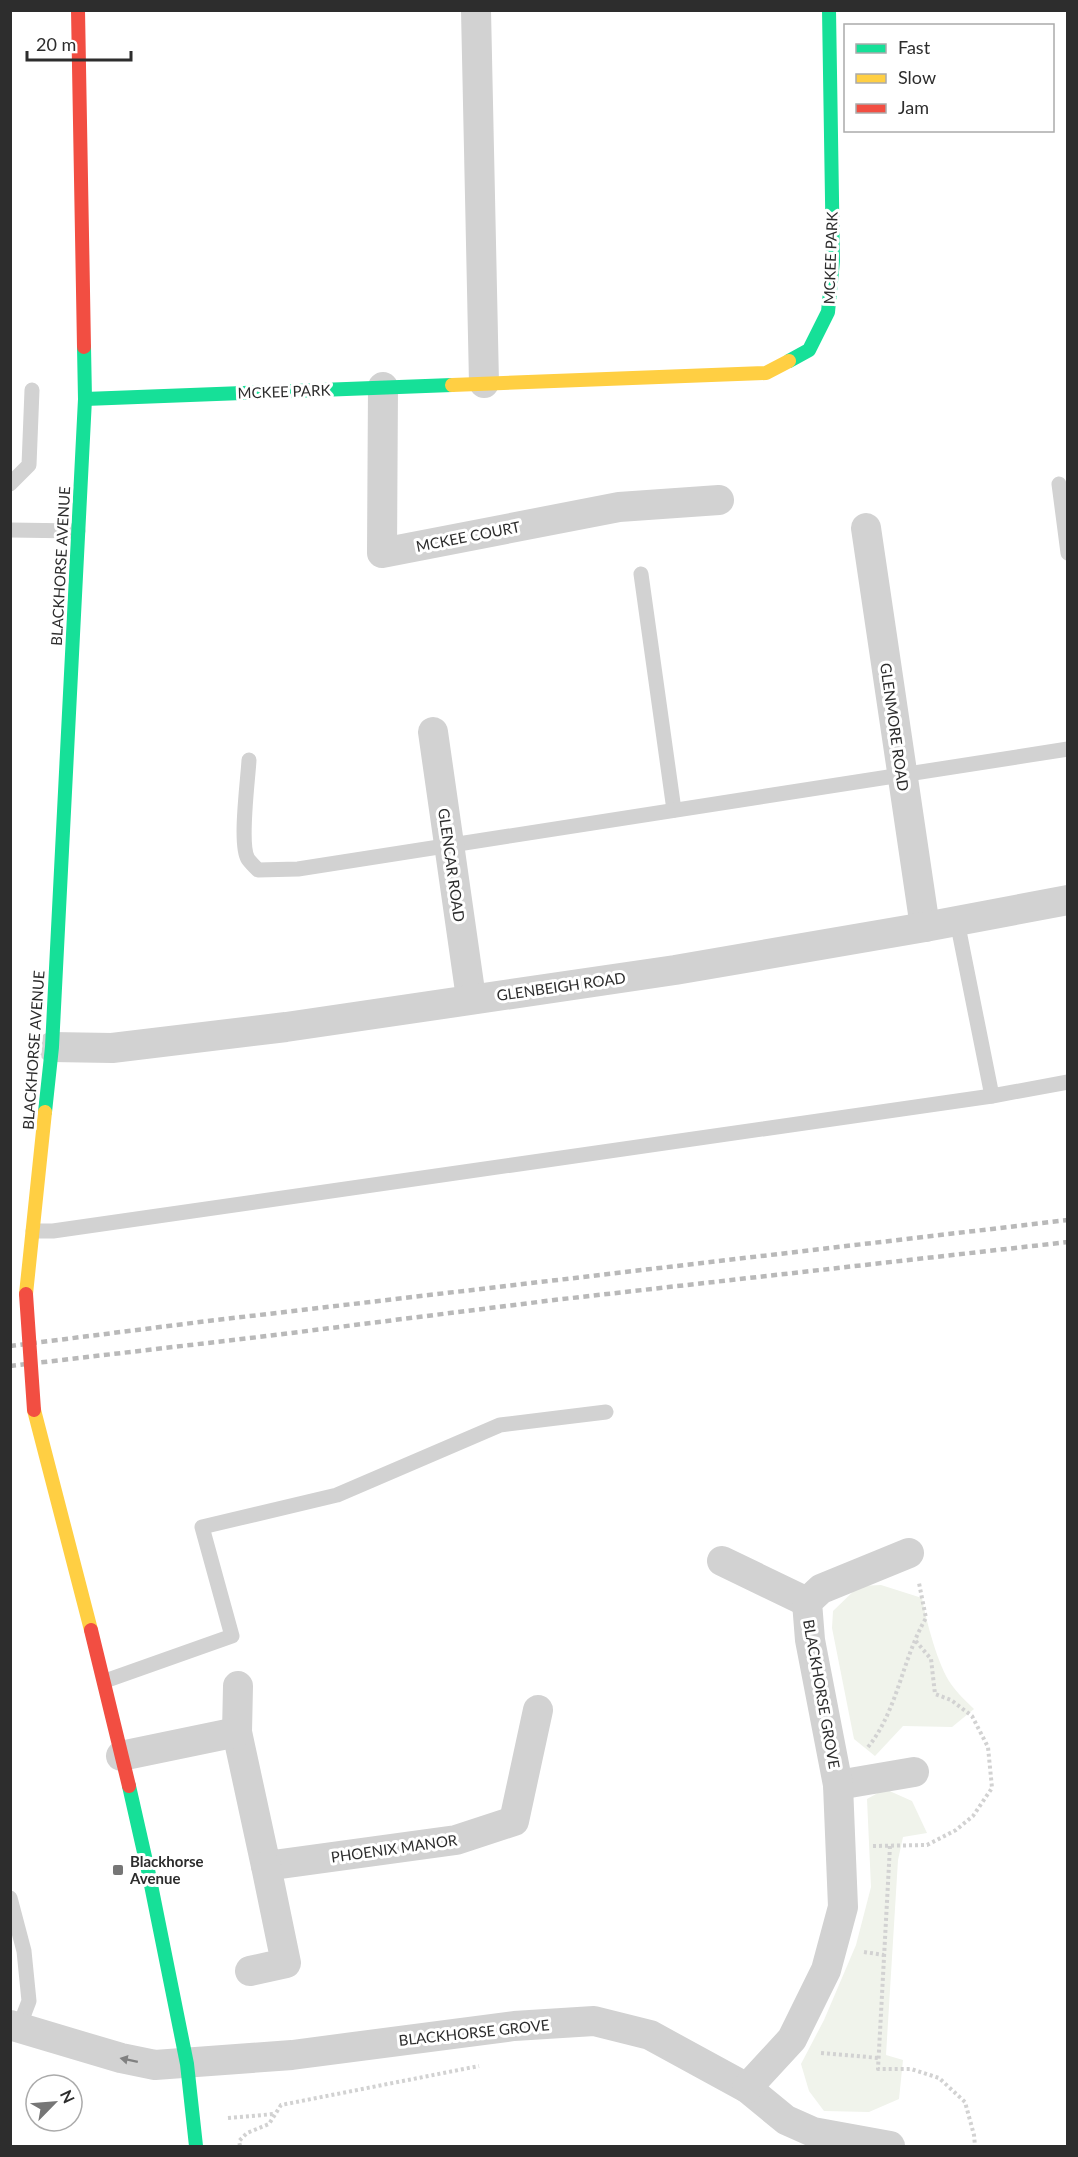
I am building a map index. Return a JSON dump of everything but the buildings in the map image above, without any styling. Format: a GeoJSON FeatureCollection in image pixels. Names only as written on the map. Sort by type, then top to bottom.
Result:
{"type":"FeatureCollection","features":[{"type":"Feature","properties":{"kind":"main road","name":"BLACKHORSE AVENUE"},"geometry":{"type":"LineString","coordinates":[[78,10],[85,399],[52,1047],[26,1294],[34,1410],[105,1681],[148,1870],[187,2064],[196,2146]]}},
{"type":"Feature","properties":{"kind":"main road","name":"MCKEE PARK"},"geometry":{"type":"LineString","coordinates":[[85,399],[766,373],[809,350],[828,312],[833,261],[829,10]]}},
{"type":"Feature","properties":{"kind":"street"},"geometry":{"type":"LineString","coordinates":[[476,10],[484,383]]}},
{"type":"Feature","properties":{"kind":"street","name":"MCKEE COURT"},"geometry":{"type":"LineString","coordinates":[[382,387],[382,553],[620,507],[719,500]]}},
{"type":"Feature","properties":{"kind":"street","name":"GLENMORE ROAD"},"geometry":{"type":"LineString","coordinates":[[866,528],[925,927]]}},
{"type":"Feature","properties":{"kind":"street","name":"GLENCAR ROAD"},"geometry":{"type":"LineString","coordinates":[[433,732],[471,998]]}},
{"type":"Feature","properties":{"kind":"street","name":"GLENBEIGH ROAD"},"geometry":{"type":"LineString","coordinates":[[52,1047],[123,1047],[286,1027],[471,998],[675,970],[1068,900]]}},
{"type":"Feature","properties":{"kind":"street","name":"BLACKHORSE GROVE"},"geometry":{"type":"LineString","coordinates":[[807,1602],[821,1589],[909,1553]]}},
{"type":"Feature","properties":{"kind":"street","name":"BLACKHORSE GROVE"},"geometry":{"type":"LineString","coordinates":[[722,1561],[807,1602]]}},
{"type":"Feature","properties":{"kind":"street","name":"BLACKHORSE GROVE"},"geometry":{"type":"LineString","coordinates":[[747,2088],[792,2039],[826,1970],[843,1908],[837,1785],[810,1640],[807,1602]]}},
{"type":"Feature","properties":{"kind":"street"},"geometry":{"type":"LineString","coordinates":[[238,1686],[237,1732],[286,1963],[250,1971]]}},
{"type":"Feature","properties":{"kind":"street","name":"PHOENIX MANOR"},"geometry":{"type":"LineString","coordinates":[[266,1866],[456,1840],[514,1821],[538,1710]]}},
{"type":"Feature","properties":{"kind":"street"},"geometry":{"type":"LineString","coordinates":[[121,1756],[237,1732]]}},
{"type":"Feature","properties":{"kind":"street","name":"BLACKHORSE GROVE"},"geometry":{"type":"LineString","coordinates":[[837,1785],[914,1772]]}},
{"type":"Feature","properties":{"kind":"street","name":"BLACKHORSE GROVE"},"geometry":{"type":"LineString","coordinates":[[15,2026],[121,2058],[155,2065],[292,2055],[514,2026],[594,2021],[650,2035],[747,2088],[786,2120],[813,2132],[890,2146]]}},
{"type":"Feature","properties":{"kind":"lane"},"geometry":{"type":"LineString","coordinates":[[10,484],[29,465],[32,390]]}},
{"type":"Feature","properties":{"kind":"lane"},"geometry":{"type":"LineString","coordinates":[[1059,484],[1068,553]]}},
{"type":"Feature","properties":{"kind":"lane"},"geometry":{"type":"LineString","coordinates":[[10,530],[78,531]]}},
{"type":"Feature","properties":{"kind":"lane"},"geometry":{"type":"LineString","coordinates":[[641,574],[674,810]]}},
{"type":"Feature","properties":{"kind":"lane"},"geometry":{"type":"LineString","coordinates":[[249,760],[245,845],[247,858],[258,870],[298,869],[1068,748]]}},
{"type":"Feature","properties":{"kind":"lane"},"geometry":{"type":"LineString","coordinates":[[957,921],[992,1096]]}},
{"type":"Feature","properties":{"kind":"lane"},"geometry":{"type":"LineString","coordinates":[[33,1231],[76,1228],[992,1096],[1068,1082]]}},
{"type":"Feature","properties":{"kind":"lane"},"geometry":{"type":"LineString","coordinates":[[105,1681],[232,1635],[202,1527],[337,1496],[500,1425],[606,1412]]}},
{"type":"Feature","properties":{"kind":"lane"},"geometry":{"type":"LineString","coordinates":[[10,1898],[24,1951],[29,2001],[15,2026]]}},
{"type":"Feature","properties":{"kind":"path"},"geometry":{"type":"LineString","coordinates":[[837,1785],[880,1732],[899,1686],[914,1639],[926,1617],[920,1586],[909,1553]]}},
{"type":"Feature","properties":{"kind":"path"},"geometry":{"type":"LineString","coordinates":[[890,1846],[878,2068],[911,2069],[939,2078],[965,2103],[975,2146]]}},
{"type":"Feature","properties":{"kind":"path"},"geometry":{"type":"LineString","coordinates":[[792,2039],[806,2052],[879,2058]]}},
{"type":"Feature","properties":{"kind":"path"},"geometry":{"type":"LineString","coordinates":[[240,2146],[239,2141],[247,2133],[269,2124],[281,2105],[484,2065]]}},
{"type":"Feature","properties":{"kind":"path"},"geometry":{"type":"LineString","coordinates":[[223,2118],[275,2114]]}},
{"type":"Feature","properties":{"kind":"shaded area"},"geometry":{"type":"Polygon","coordinates":[[[881,1585],[922,1598],[933,1642],[946,1676],[956,1691],[974,1709],[952,1727],[903,1726],[875,1756],[854,1739],[832,1628],[833,1611],[859,1586],[881,1585]]]}},
{"type":"Feature","properties":{"kind":"shaded area"},"geometry":{"type":"Polygon","coordinates":[[[885,1789],[912,1801],[927,1833],[903,1837],[898,1860],[886,2055],[903,2060],[899,2099],[869,2112],[824,2111],[809,2091],[801,2064],[824,2020],[856,1945],[871,1887],[867,1799],[885,1789]]]}},
{"type":"Feature","properties":{"kind":"railway"},"geometry":{"type":"LineString","coordinates":[[10,1346],[1068,1220]]}},
{"type":"Feature","properties":{"kind":"railway"},"geometry":{"type":"LineString","coordinates":[[10,1366],[554,1300],[1068,1242]]}},
{"type":"Feature","properties":{"kind":"traffic: fast"},"geometry":{"type":"LineString","coordinates":[[789,361],[809,350],[828,312],[833,261],[829,10]]}},
{"type":"Feature","properties":{"kind":"traffic: fast"},"geometry":{"type":"LineString","coordinates":[[45,1112],[52,1047],[85,399],[84,347]]}},
{"type":"Feature","properties":{"kind":"traffic: fast"},"geometry":{"type":"LineString","coordinates":[[85,399],[452,385]]}},
{"type":"Feature","properties":{"kind":"traffic: fast"},"geometry":{"type":"LineString","coordinates":[[129,1786],[187,2064],[196,2146]]}},
{"type":"Feature","properties":{"kind":"traffic: slow"},"geometry":{"type":"LineString","coordinates":[[452,385],[766,373],[789,361]]}},
{"type":"Feature","properties":{"kind":"traffic: slow"},"geometry":{"type":"LineString","coordinates":[[26,1294],[45,1112]]}},
{"type":"Feature","properties":{"kind":"traffic: slow"},"geometry":{"type":"LineString","coordinates":[[34,1410],[91,1630]]}},
{"type":"Feature","properties":{"kind":"traffic: jam"},"geometry":{"type":"LineString","coordinates":[[78,10],[84,347]]}},
{"type":"Feature","properties":{"kind":"traffic: jam"},"geometry":{"type":"LineString","coordinates":[[26,1294],[34,1410]]}},
{"type":"Feature","properties":{"kind":"traffic: jam"},"geometry":{"type":"LineString","coordinates":[[91,1630],[129,1786]]}},
{"type":"Feature","properties":{"kind":"place","name":"Blackhorse Avenue"},"geometry":{"type":"Point","coordinates":[118,1870]}}]}
